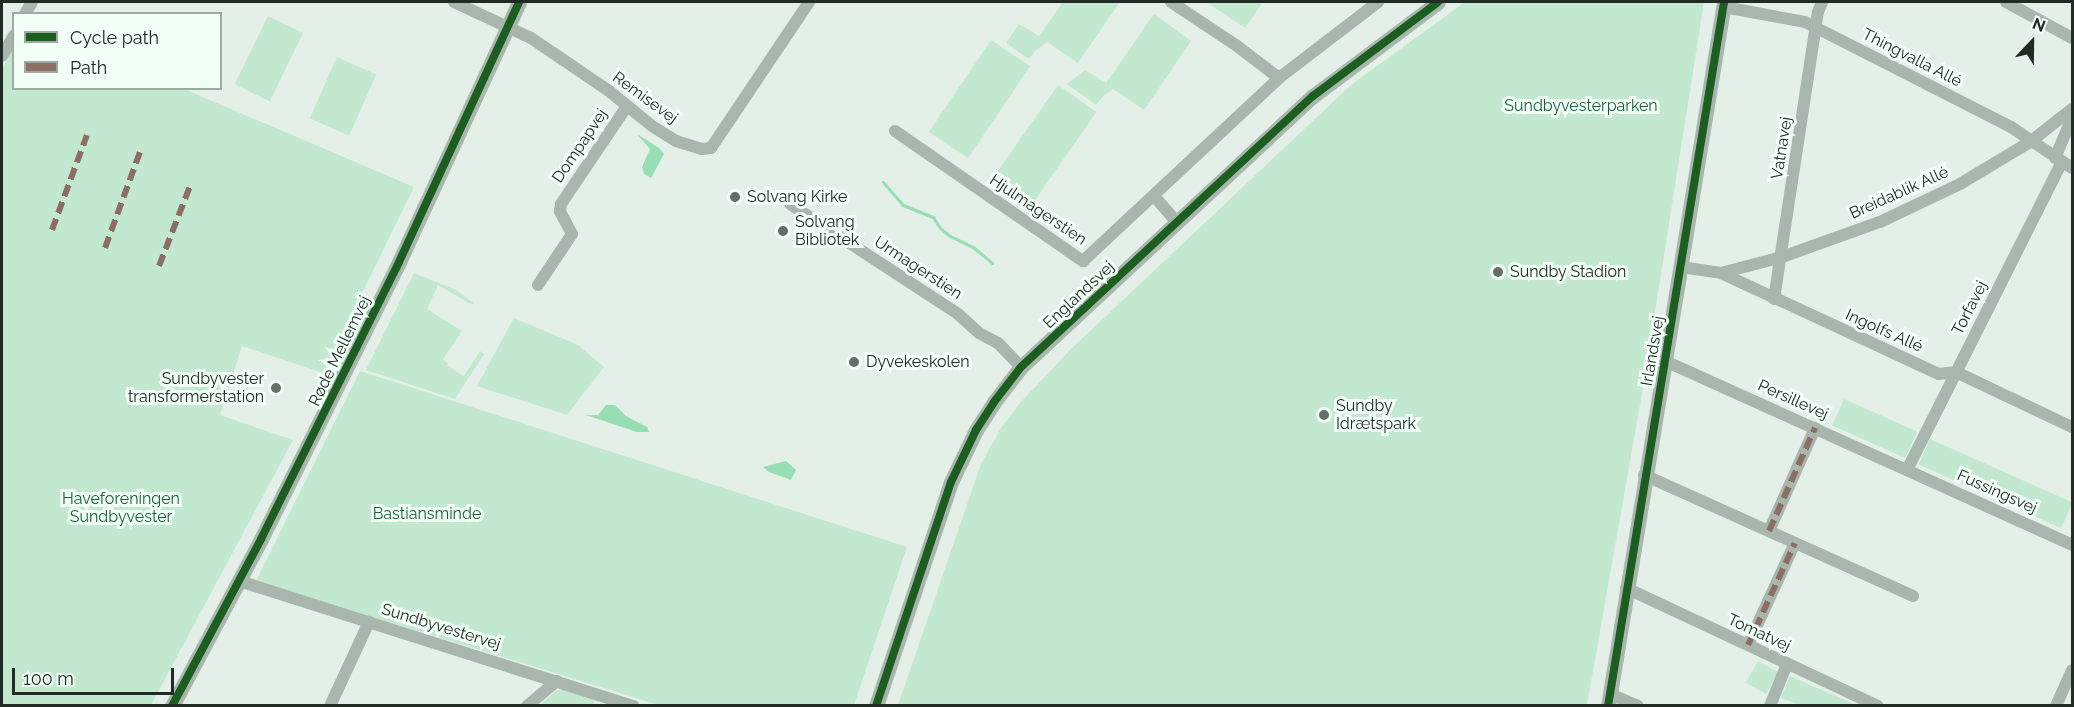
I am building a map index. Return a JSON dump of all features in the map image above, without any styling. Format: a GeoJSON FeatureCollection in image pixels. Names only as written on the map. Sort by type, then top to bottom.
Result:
{"type":"FeatureCollection","features":[{"type":"Feature","properties":{"kind":"street","name":"Remisevej"},"geometry":{"type":"LineString","coordinates":[[454,2],[531,38],[676,141],[702,149],[711,148],[809,2]]}},
{"type":"Feature","properties":{"kind":"street","name":"Røde Mellemvej"},"geometry":{"type":"LineString","coordinates":[[172,705],[239,580],[399,262],[519,2]]}},
{"type":"Feature","properties":{"kind":"street"},"geometry":{"type":"LineString","coordinates":[[1171,2],[1237,46],[1279,78]]}},
{"type":"Feature","properties":{"kind":"street","name":"Hjulmagerstien"},"geometry":{"type":"LineString","coordinates":[[895,132],[1083,261],[1279,78],[1378,2]]}},
{"type":"Feature","properties":{"kind":"street","name":"Englandsvej"},"geometry":{"type":"LineString","coordinates":[[876,705],[951,482],[976,430],[1021,367],[1313,96],[1437,2]]}},
{"type":"Feature","properties":{"kind":"street","name":"Vatnavej"},"geometry":{"type":"LineString","coordinates":[[1774,299],[1818,12],[1822,2]]}},
{"type":"Feature","properties":{"kind":"street"},"geometry":{"type":"LineString","coordinates":[[2006,2],[2073,38]]}},
{"type":"Feature","properties":{"kind":"street","name":"Thingvalla Allé"},"geometry":{"type":"LineString","coordinates":[[1724,4],[1804,21],[2011,127],[2030,142],[2063,162]]}},
{"type":"Feature","properties":{"kind":"street","name":"Irlandsvej"},"geometry":{"type":"LineString","coordinates":[[1609,700],[1644,475],[1724,4]]}},
{"type":"Feature","properties":{"kind":"street"},"geometry":{"type":"LineString","coordinates":[[2,56],[12,38]]}},
{"type":"Feature","properties":{"kind":"street","name":"Dompapvej"},"geometry":{"type":"LineString","coordinates":[[538,285],[572,234],[560,211],[561,204],[627,106]]}},
{"type":"Feature","properties":{"kind":"street","name":"Breidablik Allé"},"geometry":{"type":"LineString","coordinates":[[1721,273],[1782,257],[1880,222],[1960,184],[2030,142],[2073,109]]}},
{"type":"Feature","properties":{"kind":"street"},"geometry":{"type":"LineString","coordinates":[[2063,162],[2073,118]]}},
{"type":"Feature","properties":{"kind":"street","name":"Torfavej"},"geometry":{"type":"LineString","coordinates":[[1907,470],[2063,162]]}},
{"type":"Feature","properties":{"kind":"street"},"geometry":{"type":"LineString","coordinates":[[1154,196],[1177,222]]}},
{"type":"Feature","properties":{"kind":"street","name":"Urmagerstien"},"geometry":{"type":"LineString","coordinates":[[790,204],[958,314],[979,333],[998,343],[1021,367]]}},
{"type":"Feature","properties":{"kind":"street","name":"Ingolfs Allé"},"geometry":{"type":"LineString","coordinates":[[1681,267],[1721,273],[1939,374],[1956,372],[2073,427]]}},
{"type":"Feature","properties":{"kind":"street","name":"Persillevej"},"geometry":{"type":"LineString","coordinates":[[1665,361],[1907,470]]}},
{"type":"Feature","properties":{"kind":"street"},"geometry":{"type":"LineString","coordinates":[[1769,531],[1815,428]]}},
{"type":"Feature","properties":{"kind":"street","name":"Fussingsvej"},"geometry":{"type":"LineString","coordinates":[[1907,470],[2073,544]]}},
{"type":"Feature","properties":{"kind":"street"},"geometry":{"type":"LineString","coordinates":[[1644,475],[1913,596]]}},
{"type":"Feature","properties":{"kind":"street"},"geometry":{"type":"LineString","coordinates":[[1748,645],[1795,543]]}},
{"type":"Feature","properties":{"kind":"street","name":"Sundbyvestervej"},"geometry":{"type":"LineString","coordinates":[[239,580],[557,681],[602,701],[634,705]]}},
{"type":"Feature","properties":{"kind":"street","name":"Tomatvej"},"geometry":{"type":"LineString","coordinates":[[1626,588],[1878,705]]}},
{"type":"Feature","properties":{"kind":"street"},"geometry":{"type":"LineString","coordinates":[[330,705],[369,622]]}},
{"type":"Feature","properties":{"kind":"street"},"geometry":{"type":"LineString","coordinates":[[1770,705],[1786,664]]}},
{"type":"Feature","properties":{"kind":"street"},"geometry":{"type":"LineString","coordinates":[[2056,705],[2073,670]]}},
{"type":"Feature","properties":{"kind":"street"},"geometry":{"type":"LineString","coordinates":[[527,705],[557,681]]}},
{"type":"Feature","properties":{"kind":"street"},"geometry":{"type":"LineString","coordinates":[[1609,700],[1638,705]]}},
{"type":"Feature","properties":{"kind":"green space"},"geometry":{"type":"Polygon","coordinates":[[[1063,2],[1120,2],[1078,63],[1047,42],[1029,59],[1006,43],[1019,24],[1039,36],[1063,2]]]}},
{"type":"Feature","properties":{"kind":"green space"},"geometry":{"type":"Polygon","coordinates":[[[1206,2],[1263,2],[1245,28],[1206,2]]]}},
{"type":"Feature","properties":{"kind":"green space","name":"Sundby Idrætspark"},"geometry":{"type":"Polygon","coordinates":[[[1465,2],[1704,2],[1643,388],[1587,705],[898,705],[981,464],[1001,428],[1021,402],[1071,349],[1351,85],[1465,2]]]}},
{"type":"Feature","properties":{"kind":"green space"},"geometry":{"type":"Polygon","coordinates":[[[1154,14],[1191,41],[1144,110],[1113,89],[1096,105],[1067,84],[1085,70],[1106,83],[1154,14]]]}},
{"type":"Feature","properties":{"kind":"green space"},"geometry":{"type":"Polygon","coordinates":[[[268,16],[303,33],[270,101],[235,84],[268,16]]]}},
{"type":"Feature","properties":{"kind":"green space"},"geometry":{"type":"Polygon","coordinates":[[[991,40],[1030,66],[968,158],[929,132],[991,40]]]}},
{"type":"Feature","properties":{"kind":"green space","name":"Haveforeningen Sundbyvester"},"geometry":{"type":"Polygon","coordinates":[[[12,49],[12,90],[186,90],[414,187],[323,373],[242,346],[220,415],[293,440],[151,705],[2,706],[2,69],[12,49]]]}},
{"type":"Feature","properties":{"kind":"green space"},"geometry":{"type":"Polygon","coordinates":[[[337,57],[376,74],[349,136],[310,118],[337,57]]]}},
{"type":"Feature","properties":{"kind":"green space"},"geometry":{"type":"Polygon","coordinates":[[[1058,85],[1097,112],[1032,204],[994,177],[1058,85]]]}},
{"type":"Feature","properties":{"kind":"green space"},"geometry":{"type":"Polygon","coordinates":[[[414,273],[456,290],[474,303],[471,304],[438,285],[427,309],[462,331],[443,359],[448,364],[447,366],[464,376],[480,351],[484,354],[455,399],[366,370],[414,273]]]}},
{"type":"Feature","properties":{"kind":"green space"},"geometry":{"type":"Polygon","coordinates":[[[514,318],[578,345],[604,367],[567,415],[477,386],[514,318]]]}},
{"type":"Feature","properties":{"kind":"green space","name":"Bastiansminde"},"geometry":{"type":"Polygon","coordinates":[[[360,371],[907,547],[854,705],[659,705],[256,581],[360,371]]]}},
{"type":"Feature","properties":{"kind":"green space"},"geometry":{"type":"Polygon","coordinates":[[[1844,399],[1917,432],[1905,458],[1832,425],[1844,399]]]}},
{"type":"Feature","properties":{"kind":"green space"},"geometry":{"type":"Polygon","coordinates":[[[1930,439],[2072,502],[2061,528],[1919,465],[1930,439]]]}},
{"type":"Feature","properties":{"kind":"green space"},"geometry":{"type":"Polygon","coordinates":[[[1758,661],[1778,672],[1766,694],[1746,683],[1758,661]]]}},
{"type":"Feature","properties":{"kind":"green space"},"geometry":{"type":"Polygon","coordinates":[[[1790,676],[1856,705],[1800,705],[1781,698],[1790,676]]]}},
{"type":"Feature","properties":{"kind":"green space"},"geometry":{"type":"Polygon","coordinates":[[[565,689],[593,698],[594,705],[549,706],[542,703],[556,691],[565,689]]]}},
{"type":"Feature","properties":{"kind":"shaded area"},"geometry":{"type":"Polygon","coordinates":[[[637,134],[659,148],[664,154],[651,178],[644,174],[642,167],[650,149],[637,134]]]}},
{"type":"Feature","properties":{"kind":"shaded area"},"geometry":{"type":"Polygon","coordinates":[[[606,405],[615,405],[626,416],[647,427],[649,432],[637,432],[586,415],[598,415],[606,405]]]}},
{"type":"Feature","properties":{"kind":"shaded area"},"geometry":{"type":"Polygon","coordinates":[[[786,461],[796,470],[791,480],[769,472],[763,467],[786,461]]]}},
{"type":"Feature","properties":{"kind":"waterway"},"geometry":{"type":"LineString","coordinates":[[883,182],[903,205],[933,217],[940,228],[950,236],[973,247],[992,263]]}},
{"type":"Feature","properties":{"kind":"marked path"},"geometry":{"type":"LineString","coordinates":[[52,230],[87,135]]}},
{"type":"Feature","properties":{"kind":"marked path"},"geometry":{"type":"LineString","coordinates":[[105,248],[140,152]]}},
{"type":"Feature","properties":{"kind":"marked path"},"geometry":{"type":"LineString","coordinates":[[159,266],[190,186]]}},
{"type":"Feature","properties":{"kind":"marked path"},"geometry":{"type":"LineString","coordinates":[[1769,531],[1815,428]]}},
{"type":"Feature","properties":{"kind":"marked path"},"geometry":{"type":"LineString","coordinates":[[1748,645],[1795,543]]}},
{"type":"Feature","properties":{"kind":"cycle path"},"geometry":{"type":"LineString","coordinates":[[172,706],[261,539],[399,262],[519,2]]}},
{"type":"Feature","properties":{"kind":"cycle path"},"geometry":{"type":"LineString","coordinates":[[876,706],[951,482],[976,430],[1021,367],[1313,96],[1438,2]]}},
{"type":"Feature","properties":{"kind":"cycle path"},"geometry":{"type":"LineString","coordinates":[[1608,706],[1724,2]]}},
{"type":"Feature","properties":{"kind":"place","name":"Solvang Kirke"},"geometry":{"type":"Point","coordinates":[735,197]}},
{"type":"Feature","properties":{"kind":"place","name":"Solvang Bibliotek"},"geometry":{"type":"Point","coordinates":[783,231]}},
{"type":"Feature","properties":{"kind":"place","name":"Sundby Stadion"},"geometry":{"type":"Point","coordinates":[1498,272]}},
{"type":"Feature","properties":{"kind":"place","name":"Dyvekeskolen"},"geometry":{"type":"Point","coordinates":[854,362]}},
{"type":"Feature","properties":{"kind":"place","name":"Sundbyvester transformerstation"},"geometry":{"type":"Point","coordinates":[276,388]}},
{"type":"Feature","properties":{"kind":"place","name":"Sundby Idrætspark"},"geometry":{"type":"Point","coordinates":[1324,415]}},
{"type":"Feature","properties":{"kind":"park label","name":"Sundbyvesterparken"},"geometry":{"type":"Point","coordinates":[1581,106]}}]}
